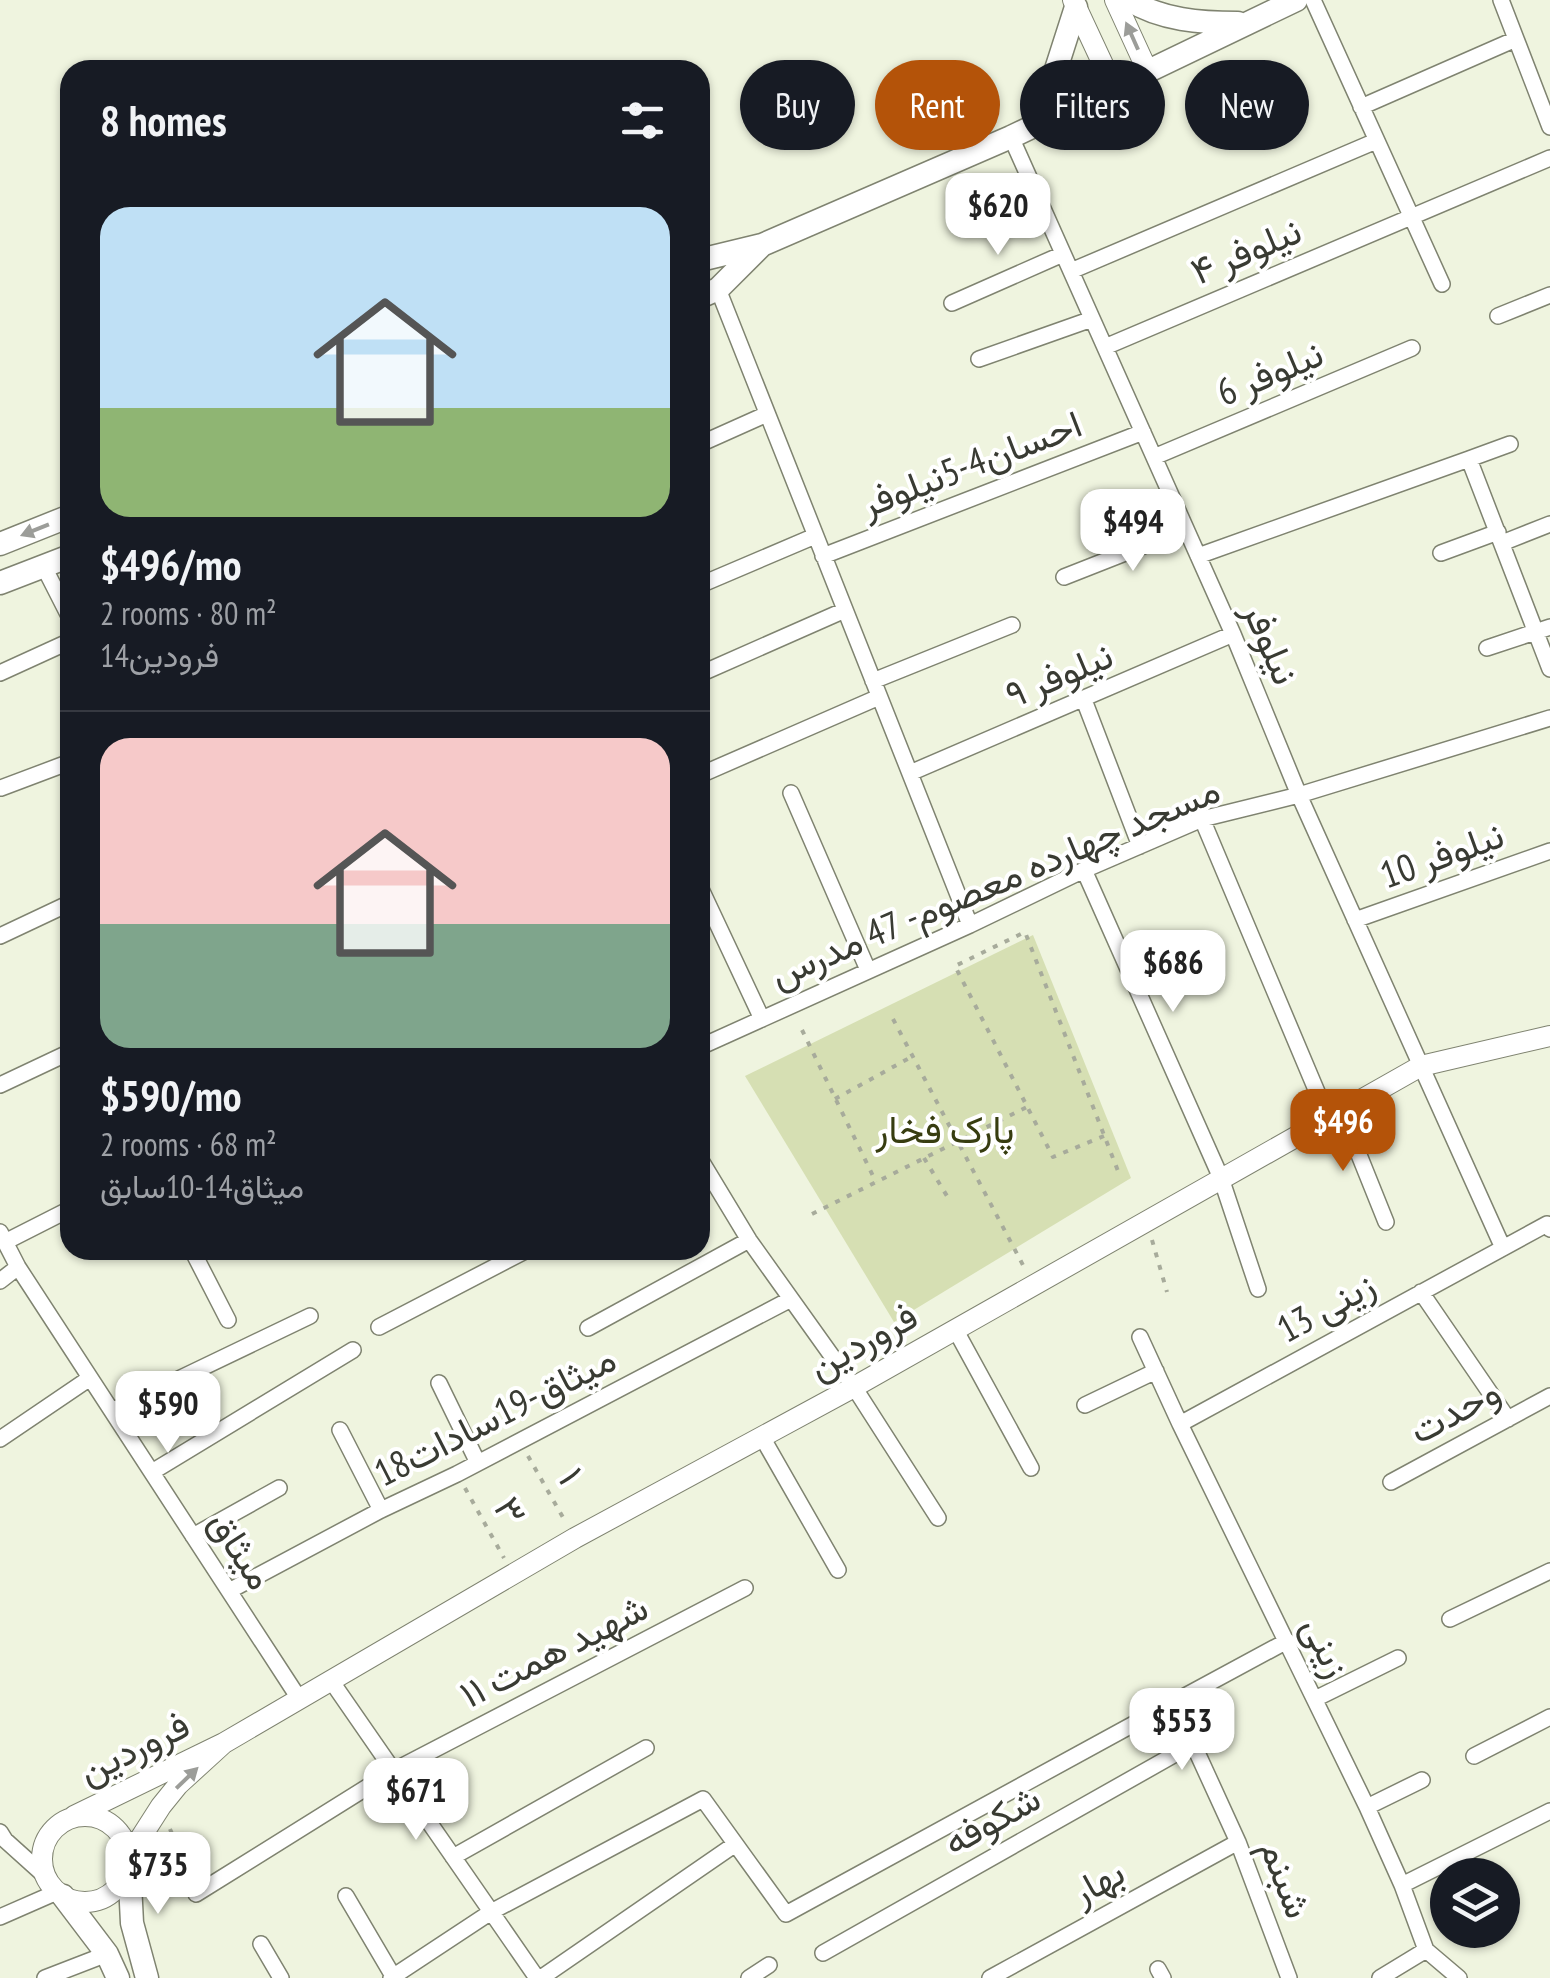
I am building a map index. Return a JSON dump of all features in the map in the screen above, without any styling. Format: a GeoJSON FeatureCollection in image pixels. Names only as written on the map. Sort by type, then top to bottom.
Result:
{"type":"FeatureCollection","features":[{"type":"Feature","properties":{"kind":"main road"},"geometry":{"type":"LineString","coordinates":[[1129,0],[1205,23],[1246,23]]}},
{"type":"Feature","properties":{"kind":"main road"},"geometry":{"type":"LineString","coordinates":[[1165,64],[1296,0]]}},
{"type":"Feature","properties":{"kind":"main road"},"geometry":{"type":"LineString","coordinates":[[1058,60],[1074,4]]}},
{"type":"Feature","properties":{"kind":"main road"},"geometry":{"type":"LineString","coordinates":[[710,258],[762,245],[1020,133]]}},
{"type":"Feature","properties":{"kind":"main road"},"geometry":{"type":"LineString","coordinates":[[710,292],[762,245]]}},
{"type":"Feature","properties":{"kind":"main road"},"geometry":{"type":"LineString","coordinates":[[0,544],[60,520]]}},
{"type":"Feature","properties":{"kind":"main road"},"geometry":{"type":"LineString","coordinates":[[0,583],[60,560]]}},
{"type":"Feature","properties":{"kind":"main road"},"geometry":{"type":"LineString","coordinates":[[129,1860],[132,1923],[147,1978]]}},
{"type":"Feature","properties":{"kind":"main road"},"geometry":{"type":"LineString","coordinates":[[60,1894],[107,1954],[118,1978]]}},
{"type":"Feature","properties":{"kind":"street"},"geometry":{"type":"LineString","coordinates":[[1116,0],[1143,60]]}},
{"type":"Feature","properties":{"kind":"street"},"geometry":{"type":"LineString","coordinates":[[1313,0],[1442,284]]}},
{"type":"Feature","properties":{"kind":"street"},"geometry":{"type":"LineString","coordinates":[[1501,0],[1550,128]]}},
{"type":"Feature","properties":{"kind":"street"},"geometry":{"type":"LineString","coordinates":[[1074,4],[1101,60]]}},
{"type":"Feature","properties":{"kind":"street"},"geometry":{"type":"LineString","coordinates":[[1360,108],[1516,39]]}},
{"type":"Feature","properties":{"kind":"street","name":"نیلوفر"},"geometry":{"type":"LineString","coordinates":[[1011,137],[1233,634],[1299,795],[1503,1248]]}},
{"type":"Feature","properties":{"kind":"street"},"geometry":{"type":"LineString","coordinates":[[1071,270],[1376,142]]}},
{"type":"Feature","properties":{"kind":"street","name":"نیلوفر ۴"},"geometry":{"type":"LineString","coordinates":[[1105,347],[1550,158]]}},
{"type":"Feature","properties":{"kind":"street"},"geometry":{"type":"LineString","coordinates":[[952,302],[1063,254]]}},
{"type":"Feature","properties":{"kind":"street"},"geometry":{"type":"LineString","coordinates":[[710,295],[767,414],[970,925]]}},
{"type":"Feature","properties":{"kind":"street"},"geometry":{"type":"LineString","coordinates":[[1498,316],[1550,295]]}},
{"type":"Feature","properties":{"kind":"street"},"geometry":{"type":"LineString","coordinates":[[979,358],[1092,319]]}},
{"type":"Feature","properties":{"kind":"street","name":"نیلوفر 6"},"geometry":{"type":"LineString","coordinates":[[1154,457],[1412,348]]}},
{"type":"Feature","properties":{"kind":"street"},"geometry":{"type":"LineString","coordinates":[[710,440],[767,414]]}},
{"type":"Feature","properties":{"kind":"street","name":"احسان4-5نیلوفر"},"geometry":{"type":"LineString","coordinates":[[824,556],[1143,432]]}},
{"type":"Feature","properties":{"kind":"street"},"geometry":{"type":"LineString","coordinates":[[1198,556],[1510,444]]}},
{"type":"Feature","properties":{"kind":"street"},"geometry":{"type":"LineString","coordinates":[[1469,458],[1500,538],[1543,630],[1550,669]]}},
{"type":"Feature","properties":{"kind":"street"},"geometry":{"type":"LineString","coordinates":[[1441,554],[1550,524]]}},
{"type":"Feature","properties":{"kind":"street"},"geometry":{"type":"LineString","coordinates":[[1064,577],[1186,529]]}},
{"type":"Feature","properties":{"kind":"street"},"geometry":{"type":"LineString","coordinates":[[710,582],[816,536]]}},
{"type":"Feature","properties":{"kind":"street"},"geometry":{"type":"LineString","coordinates":[[44,567],[60,598]]}},
{"type":"Feature","properties":{"kind":"street"},"geometry":{"type":"LineString","coordinates":[[710,670],[845,610]]}},
{"type":"Feature","properties":{"kind":"street"},"geometry":{"type":"LineString","coordinates":[[710,770],[1012,625]]}},
{"type":"Feature","properties":{"kind":"street"},"geometry":{"type":"LineString","coordinates":[[1488,648],[1543,630]]}},
{"type":"Feature","properties":{"kind":"street","name":"نیلوفر ۹"},"geometry":{"type":"LineString","coordinates":[[910,773],[1233,634]]}},
{"type":"Feature","properties":{"kind":"street"},"geometry":{"type":"LineString","coordinates":[[0,672],[60,645]]}},
{"type":"Feature","properties":{"kind":"street"},"geometry":{"type":"LineString","coordinates":[[1084,700],[1140,846]]}},
{"type":"Feature","properties":{"kind":"street","name":"مسجد چهارده معصوم- 47 مدرس"},"geometry":{"type":"LineString","coordinates":[[710,1042],[1202,819],[1299,795],[1550,718]]}},
{"type":"Feature","properties":{"kind":"street"},"geometry":{"type":"LineString","coordinates":[[2,788],[60,766]]}},
{"type":"Feature","properties":{"kind":"street"},"geometry":{"type":"LineString","coordinates":[[792,793],[868,970]]}},
{"type":"Feature","properties":{"kind":"street"},"geometry":{"type":"LineString","coordinates":[[1202,819],[1386,1222]]}},
{"type":"Feature","properties":{"kind":"street","name":"نیلوفر 10"},"geometry":{"type":"LineString","coordinates":[[1355,920],[1550,851]]}},
{"type":"Feature","properties":{"kind":"street"},"geometry":{"type":"LineString","coordinates":[[1084,870],[1221,1178],[1258,1289]]}},
{"type":"Feature","properties":{"kind":"street"},"geometry":{"type":"LineString","coordinates":[[0,936],[60,908]]}},
{"type":"Feature","properties":{"kind":"street"},"geometry":{"type":"LineString","coordinates":[[710,908],[762,1019]]}},
{"type":"Feature","properties":{"kind":"street","name":"فروردین"},"geometry":{"type":"LineString","coordinates":[[74,1816],[224,1743],[575,1538],[854,1387],[1421,1066],[1550,1036]]}},
{"type":"Feature","properties":{"kind":"street"},"geometry":{"type":"LineString","coordinates":[[0,1084],[60,1057]]}},
{"type":"Feature","properties":{"kind":"street"},"geometry":{"type":"LineString","coordinates":[[710,1176],[938,1518]]}},
{"type":"Feature","properties":{"kind":"street"},"geometry":{"type":"LineString","coordinates":[[2,1237],[60,1213]]}},
{"type":"Feature","properties":{"kind":"street","name":"زینی 13"},"geometry":{"type":"LineString","coordinates":[[1180,1424],[1549,1225]]}},
{"type":"Feature","properties":{"kind":"street","name":"میثاق"},"geometry":{"type":"LineString","coordinates":[[2,1237],[300,1700]]}},
{"type":"Feature","properties":{"kind":"street"},"geometry":{"type":"LineString","coordinates":[[588,1328],[749,1240]]}},
{"type":"Feature","properties":{"kind":"street"},"geometry":{"type":"LineString","coordinates":[[197,1260],[228,1320]]}},
{"type":"Feature","properties":{"kind":"street"},"geometry":{"type":"LineString","coordinates":[[379,1327],[509,1260]]}},
{"type":"Feature","properties":{"kind":"street"},"geometry":{"type":"LineString","coordinates":[[0,1282],[18,1267]]}},
{"type":"Feature","properties":{"kind":"street"},"geometry":{"type":"LineString","coordinates":[[1422,1292],[1508,1419]]}},
{"type":"Feature","properties":{"kind":"street","name":"18میثاق-19سادات"},"geometry":{"type":"LineString","coordinates":[[229,1591],[791,1299]]}},
{"type":"Feature","properties":{"kind":"street"},"geometry":{"type":"LineString","coordinates":[[112,1411],[310,1316]]}},
{"type":"Feature","properties":{"kind":"street"},"geometry":{"type":"LineString","coordinates":[[955,1329],[1031,1468]]}},
{"type":"Feature","properties":{"kind":"street","name":"زینی"},"geometry":{"type":"LineString","coordinates":[[1140,1337],[1367,1807],[1426,1950],[1459,1978]]}},
{"type":"Feature","properties":{"kind":"street"},"geometry":{"type":"LineString","coordinates":[[152,1472],[353,1350]]}},
{"type":"Feature","properties":{"kind":"street"},"geometry":{"type":"LineString","coordinates":[[1086,1404],[1156,1371]]}},
{"type":"Feature","properties":{"kind":"street"},"geometry":{"type":"LineString","coordinates":[[0,1439],[90,1378]]}},
{"type":"Feature","properties":{"kind":"street"},"geometry":{"type":"LineString","coordinates":[[439,1383],[478,1463]]}},
{"type":"Feature","properties":{"kind":"street","name":"وحدت"},"geometry":{"type":"LineString","coordinates":[[1391,1482],[1550,1396]]}},
{"type":"Feature","properties":{"kind":"street"},"geometry":{"type":"LineString","coordinates":[[340,1430],[381,1510]]}},
{"type":"Feature","properties":{"kind":"street"},"geometry":{"type":"LineString","coordinates":[[762,1437],[838,1570]]}},
{"type":"Feature","properties":{"kind":"street"},"geometry":{"type":"LineString","coordinates":[[193,1536],[280,1488]]}},
{"type":"Feature","properties":{"kind":"street"},"geometry":{"type":"LineString","coordinates":[[1450,1619],[1550,1571]]}},
{"type":"Feature","properties":{"kind":"street","name":"شهید همت ۱۱"},"geometry":{"type":"LineString","coordinates":[[196,1894],[393,1771],[745,1588]]}},
{"type":"Feature","properties":{"kind":"street"},"geometry":{"type":"LineString","coordinates":[[346,1896],[392,1977],[491,1912],[703,1800],[786,1914],[1286,1641]]}},
{"type":"Feature","properties":{"kind":"street"},"geometry":{"type":"LineString","coordinates":[[1316,1699],[1398,1658]]}},
{"type":"Feature","properties":{"kind":"street"},"geometry":{"type":"LineString","coordinates":[[332,1682],[539,1978],[734,1846]]}},
{"type":"Feature","properties":{"kind":"street","name":"شبنم"},"geometry":{"type":"LineString","coordinates":[[1174,1702],[1238,1842],[1290,1978]]}},
{"type":"Feature","properties":{"kind":"street"},"geometry":{"type":"LineString","coordinates":[[1474,1756],[1550,1717]]}},
{"type":"Feature","properties":{"kind":"street","name":"فروردین"},"geometry":{"type":"LineString","coordinates":[[129,1860],[178,1785],[224,1743]]}},
{"type":"Feature","properties":{"kind":"street","name":"شکوفه"},"geometry":{"type":"LineString","coordinates":[[823,1953],[1193,1744]]}},
{"type":"Feature","properties":{"kind":"street"},"geometry":{"type":"LineString","coordinates":[[453,1857],[646,1748]]}},
{"type":"Feature","properties":{"kind":"street"},"geometry":{"type":"LineString","coordinates":[[1367,1807],[1422,1780]]}},
{"type":"Feature","properties":{"kind":"street"},"geometry":{"type":"LineString","coordinates":[[1402,1884],[1550,1811]]}},
{"type":"Feature","properties":{"kind":"street"},"geometry":{"type":"LineString","coordinates":[[2,1838],[44,1874],[60,1894],[84,1902],[105,1898],[121,1884],[129,1860],[126,1843],[111,1823],[100,1817],[74,1816],[50,1832],[42,1860],[44,1874]]}},
{"type":"Feature","properties":{"kind":"street","name":"بهار"},"geometry":{"type":"LineString","coordinates":[[990,1978],[1238,1842]]}},
{"type":"Feature","properties":{"kind":"street"},"geometry":{"type":"LineString","coordinates":[[0,1917],[60,1894]]}},
{"type":"Feature","properties":{"kind":"street"},"geometry":{"type":"LineString","coordinates":[[261,1944],[282,1978]]}},
{"type":"Feature","properties":{"kind":"street"},"geometry":{"type":"LineString","coordinates":[[1380,1978],[1426,1950]]}},
{"type":"Feature","properties":{"kind":"street"},"geometry":{"type":"LineString","coordinates":[[45,1978],[107,1954]]}},
{"type":"Feature","properties":{"kind":"street"},"geometry":{"type":"LineString","coordinates":[[749,1978],[769,1965]]}},
{"type":"Feature","properties":{"kind":"path"},"geometry":{"type":"LineString","coordinates":[[1104,1136],[1053,1157],[955,966],[1025,932],[1118,1171]]}},
{"type":"Feature","properties":{"kind":"path"},"geometry":{"type":"LineString","coordinates":[[893,1019],[1034,1284]]}},
{"type":"Feature","properties":{"kind":"path"},"geometry":{"type":"LineString","coordinates":[[802,1030],[876,1182]]}},
{"type":"Feature","properties":{"kind":"path"},"geometry":{"type":"LineString","coordinates":[[835,1099],[913,1056]]}},
{"type":"Feature","properties":{"kind":"path"},"geometry":{"type":"LineString","coordinates":[[812,1214],[1029,1106]]}},
{"type":"Feature","properties":{"kind":"path"},"geometry":{"type":"LineString","coordinates":[[924,1158],[950,1201]]}},
{"type":"Feature","properties":{"kind":"path"},"geometry":{"type":"LineString","coordinates":[[1146,1221],[1167,1292]]}},
{"type":"Feature","properties":{"kind":"path","name":"۱"},"geometry":{"type":"LineString","coordinates":[[520,1442],[575,1538]]}},
{"type":"Feature","properties":{"kind":"path","name":"۳"},"geometry":{"type":"LineString","coordinates":[[458,1474],[514,1575]]}},
{"type":"Feature","properties":{"kind":"path"},"geometry":{"type":"LineString","coordinates":[[161,1806],[196,1894]]}},
{"type":"Feature","properties":{"kind":"green space","name":"پارک فخار"},"geometry":{"type":"Polygon","coordinates":[[[1033,935],[1131,1178],[894,1322],[745,1076],[1033,935]]]}}]}
